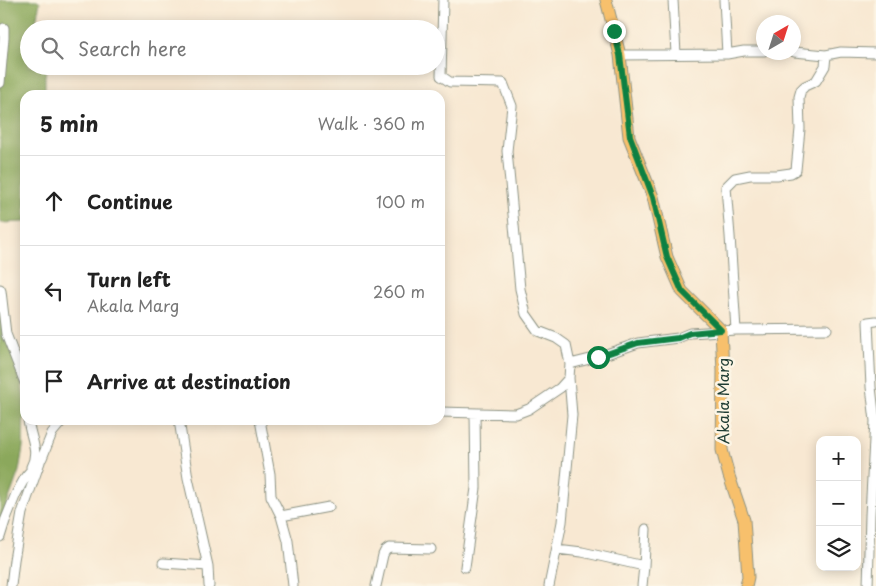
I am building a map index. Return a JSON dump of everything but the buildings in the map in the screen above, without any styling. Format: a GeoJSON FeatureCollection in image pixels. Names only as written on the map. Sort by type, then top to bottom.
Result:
{"type":"FeatureCollection","features":[{"type":"Feature","properties":{"kind":"main road"},"geometry":{"type":"LineString","coordinates":[[606,0],[620,55],[630,136],[653,197],[667,257],[682,291],[721,330]]}},
{"type":"Feature","properties":{"kind":"main road","name":"Akala Marg"},"geometry":{"type":"LineString","coordinates":[[721,330],[723,371],[722,450],[744,520],[748,577],[746,586]]}},
{"type":"Feature","properties":{"kind":"street"},"geometry":{"type":"LineString","coordinates":[[442,20],[443,0]]}},
{"type":"Feature","properties":{"kind":"street"},"geometry":{"type":"LineString","coordinates":[[673,0],[676,54]]}},
{"type":"Feature","properties":{"kind":"street"},"geometry":{"type":"LineString","coordinates":[[724,0],[727,54]]}},
{"type":"Feature","properties":{"kind":"street"},"geometry":{"type":"LineString","coordinates":[[0,83],[4,28]]}},
{"type":"Feature","properties":{"kind":"street"},"geometry":{"type":"LineString","coordinates":[[620,55],[727,54],[756,51]]}},
{"type":"Feature","properties":{"kind":"street"},"geometry":{"type":"LineString","coordinates":[[801,53],[826,55],[841,52],[876,53]]}},
{"type":"Feature","properties":{"kind":"street"},"geometry":{"type":"LineString","coordinates":[[736,330],[726,187],[735,178],[750,175],[777,175],[791,173],[796,170],[801,90],[816,80],[825,66],[826,55]]}},
{"type":"Feature","properties":{"kind":"street"},"geometry":{"type":"LineString","coordinates":[[441,75],[450,82],[503,83],[512,106],[507,151],[520,289],[526,314],[538,331],[556,338],[566,345],[570,364],[569,378],[572,416],[562,522],[549,586]]}},
{"type":"Feature","properties":{"kind":"street"},"geometry":{"type":"LineString","coordinates":[[0,289],[6,334],[20,370]]}},
{"type":"Feature","properties":{"kind":"street"},"geometry":{"type":"LineString","coordinates":[[868,586],[875,421],[871,387],[868,322],[876,321]]}},
{"type":"Feature","properties":{"kind":"street"},"geometry":{"type":"LineString","coordinates":[[570,364],[598,357],[638,343],[678,338],[690,333],[721,330],[827,329]]}},
{"type":"Feature","properties":{"kind":"street"},"geometry":{"type":"LineString","coordinates":[[445,412],[516,414],[529,409],[560,388],[569,378]]}},
{"type":"Feature","properties":{"kind":"street"},"geometry":{"type":"LineString","coordinates":[[464,567],[476,488],[474,413]]}},
{"type":"Feature","properties":{"kind":"street"},"geometry":{"type":"LineString","coordinates":[[0,538],[16,494],[34,461],[36,450],[28,425]]}},
{"type":"Feature","properties":{"kind":"street"},"geometry":{"type":"LineString","coordinates":[[11,586],[22,513],[52,433],[59,425]]}},
{"type":"Feature","properties":{"kind":"street"},"geometry":{"type":"LineString","coordinates":[[180,425],[188,478],[208,566],[209,586]]}},
{"type":"Feature","properties":{"kind":"street"},"geometry":{"type":"LineString","coordinates":[[261,425],[272,496],[281,516],[288,541],[293,586]]}},
{"type":"Feature","properties":{"kind":"street"},"geometry":{"type":"LineString","coordinates":[[26,476],[42,458]]}},
{"type":"Feature","properties":{"kind":"street"},"geometry":{"type":"LineString","coordinates":[[281,516],[329,507]]}},
{"type":"Feature","properties":{"kind":"street"},"geometry":{"type":"LineString","coordinates":[[642,586],[646,529]]}},
{"type":"Feature","properties":{"kind":"street"},"geometry":{"type":"LineString","coordinates":[[376,586],[383,555],[389,548],[431,549]]}},
{"type":"Feature","properties":{"kind":"street"},"geometry":{"type":"LineString","coordinates":[[557,549],[582,552],[644,566]]}},
{"type":"Feature","properties":{"kind":"street"},"geometry":{"type":"LineString","coordinates":[[163,563],[208,566]]}},
{"type":"Feature","properties":{"kind":"green space"},"geometry":{"type":"Polygon","coordinates":[[[0,0],[37,0],[40,2],[36,20],[20,20],[20,75],[45,75],[45,90],[20,90],[20,222],[0,223],[0,0]]]}},
{"type":"Feature","properties":{"kind":"green space"},"geometry":{"type":"Polygon","coordinates":[[[0,306],[20,376],[20,425],[23,425],[23,447],[19,471],[0,526],[0,306]]]}},
{"type":"Feature","properties":{"kind":"route"},"geometry":{"type":"LineString","coordinates":[[598,357],[638,343],[678,338],[690,333],[721,330],[682,291],[667,257],[653,197],[630,136],[623,72],[614,31]]}}]}
